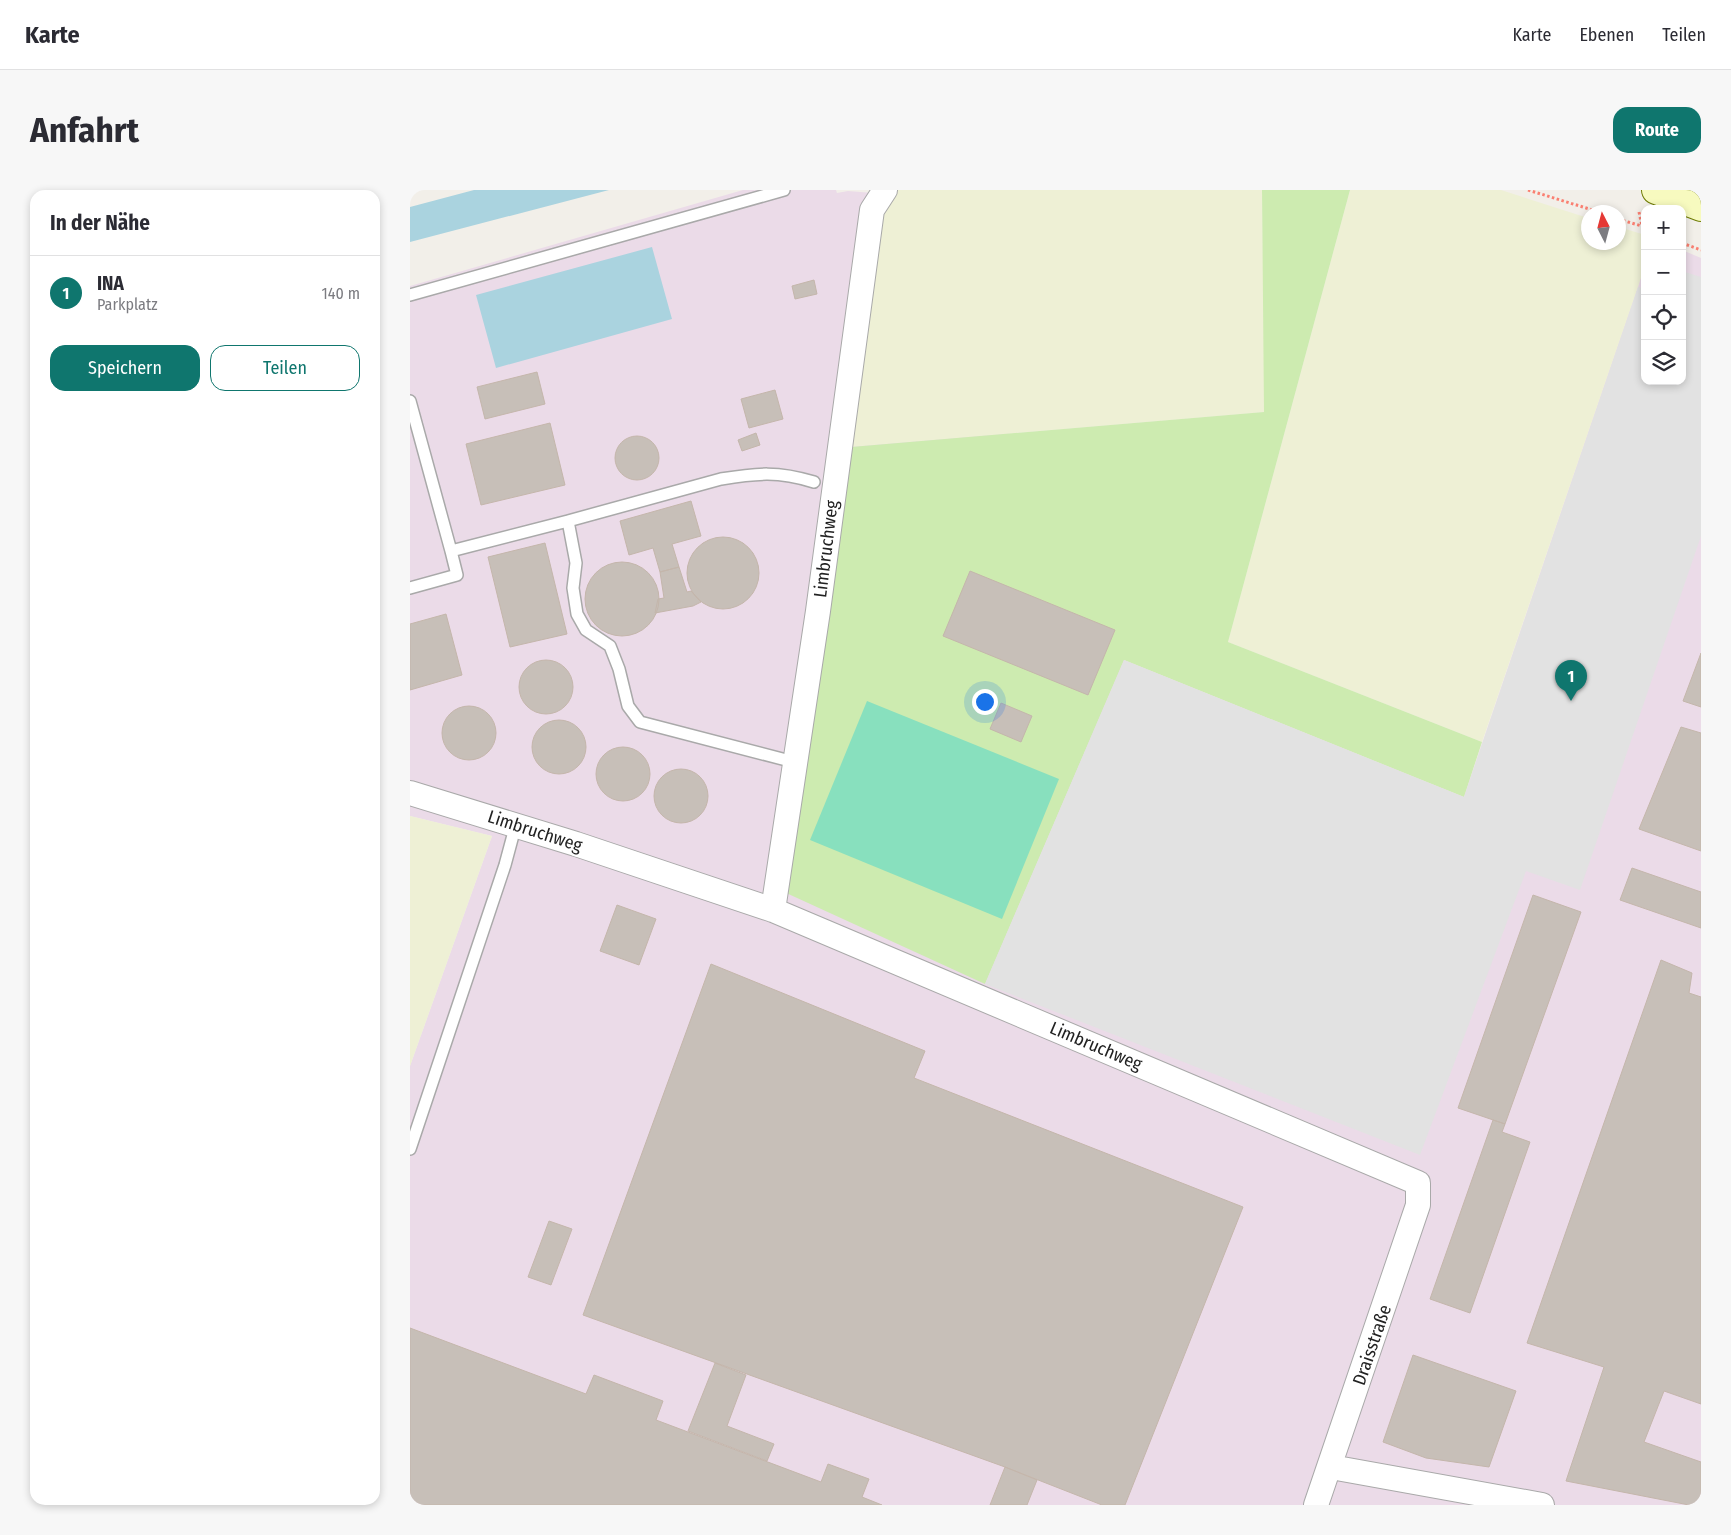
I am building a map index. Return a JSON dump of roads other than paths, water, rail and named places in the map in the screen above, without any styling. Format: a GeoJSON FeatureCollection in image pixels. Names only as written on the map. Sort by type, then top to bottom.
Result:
{"type":"FeatureCollection","features":[{"type":"Feature","properties":{"kind":"main road"},"geometry":{"type":"LineString","coordinates":[[1656,190],[1701,207]]}},
{"type":"Feature","properties":{"kind":"street","name":"Limbruchweg"},"geometry":{"type":"LineString","coordinates":[[773,910],[818,611],[872,210],[885,190]]}},
{"type":"Feature","properties":{"kind":"street","name":"Limbruchweg"},"geometry":{"type":"LineString","coordinates":[[410,793],[516,824],[773,910],[1418,1183]]}},
{"type":"Feature","properties":{"kind":"street","name":"Draisstraße"},"geometry":{"type":"LineString","coordinates":[[1316,1505],[1331,1467],[1418,1205],[1418,1183]]}},
{"type":"Feature","properties":{"kind":"street"},"geometry":{"type":"LineString","coordinates":[[1331,1467],[1542,1505]]}},
{"type":"Feature","properties":{"kind":"lane"},"geometry":{"type":"LineString","coordinates":[[410,295],[784,190]]}},
{"type":"Feature","properties":{"kind":"lane"},"geometry":{"type":"LineString","coordinates":[[410,401],[457,574],[410,588]]}},
{"type":"Feature","properties":{"kind":"lane"},"geometry":{"type":"LineString","coordinates":[[451,551],[721,479],[776,473],[814,482]]}},
{"type":"Feature","properties":{"kind":"lane"},"geometry":{"type":"LineString","coordinates":[[568,521],[576,564],[573,588],[577,614],[586,630],[610,646],[619,669],[628,706],[640,722],[794,762]]}},
{"type":"Feature","properties":{"kind":"lane"},"geometry":{"type":"LineString","coordinates":[[410,1149],[504,866],[516,824]]}},
{"type":"Feature","properties":{"kind":"water"},"geometry":{"type":"Polygon","coordinates":[[[474,190],[609,190],[410,242],[410,207],[474,190]]]}},
{"type":"Feature","properties":{"kind":"water"},"geometry":{"type":"Polygon","coordinates":[[[652,247],[672,319],[496,368],[476,295],[652,247]]]}},
{"type":"Feature","properties":{"kind":"place","name":"INA"},"geometry":{"type":"Point","coordinates":[1571,701]}}]}
